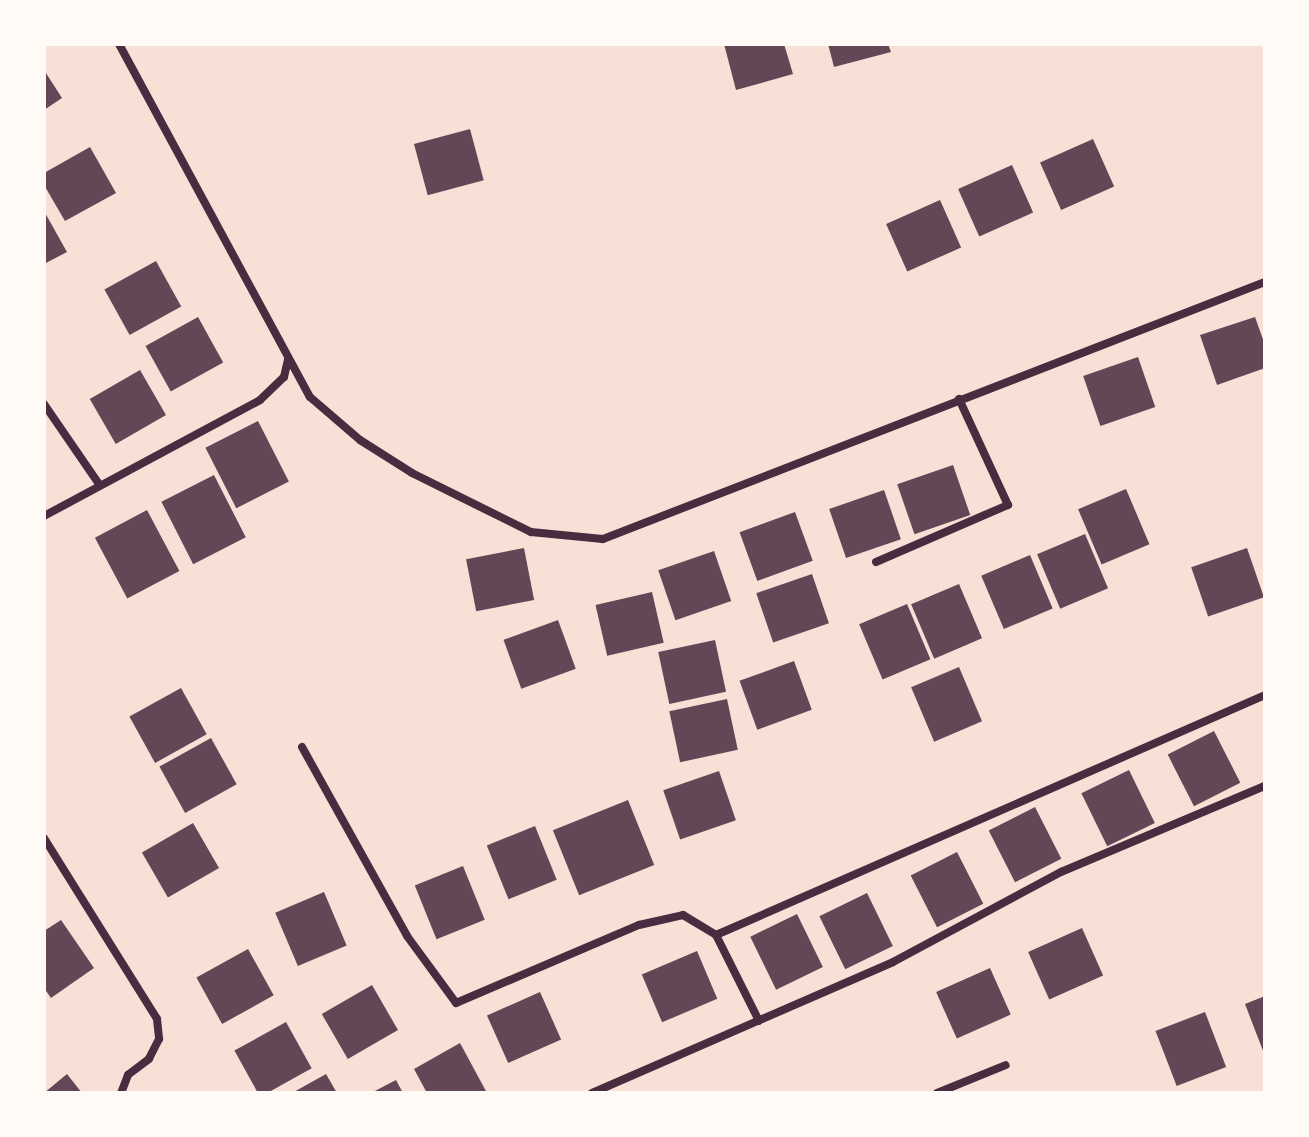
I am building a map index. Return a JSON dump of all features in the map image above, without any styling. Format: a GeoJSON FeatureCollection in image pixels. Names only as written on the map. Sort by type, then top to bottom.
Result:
{"type":"FeatureCollection","features":[{"type":"Feature","properties":{"kind":"street"},"geometry":{"type":"LineString","coordinates":[[119,44],[310,397],[334,420],[412,473],[531,532],[603,539],[1265,282]]}},
{"type":"Feature","properties":{"kind":"street"},"geometry":{"type":"LineString","coordinates":[[44,516],[260,400],[284,377],[288,359]]}},
{"type":"Feature","properties":{"kind":"street"},"geometry":{"type":"LineString","coordinates":[[876,562],[1008,505],[959,399]]}},
{"type":"Feature","properties":{"kind":"street"},"geometry":{"type":"LineString","coordinates":[[44,404],[99,484]]}},
{"type":"Feature","properties":{"kind":"street"},"geometry":{"type":"LineString","coordinates":[[716,935],[1265,695]]}},
{"type":"Feature","properties":{"kind":"street"},"geometry":{"type":"LineString","coordinates":[[302,747],[407,936],[456,1003],[670,915],[683,915],[716,935],[759,1021]]}},
{"type":"Feature","properties":{"kind":"street"},"geometry":{"type":"LineString","coordinates":[[592,1093],[893,962],[1061,872],[1265,786]]}},
{"type":"Feature","properties":{"kind":"street"},"geometry":{"type":"LineString","coordinates":[[44,838],[157,1019],[159,1039],[149,1059],[128,1075],[121,1093]]}},
{"type":"Feature","properties":{"kind":"street"},"geometry":{"type":"LineString","coordinates":[[937,1093],[1006,1065]]}},
{"type":"Feature","properties":{"kind":"building"},"geometry":{"type":"Polygon","coordinates":[[[724,44],[784,44],[793,74],[736,90],[724,44]]]}},
{"type":"Feature","properties":{"kind":"building"},"geometry":{"type":"Polygon","coordinates":[[[828,44],[888,44],[891,52],[834,67],[828,44]]]}},
{"type":"Feature","properties":{"kind":"building"},"geometry":{"type":"Polygon","coordinates":[[[44,70],[62,98],[44,110],[44,70]]]}},
{"type":"Feature","properties":{"kind":"building"},"geometry":{"type":"Polygon","coordinates":[[[470,129],[484,180],[428,195],[414,144],[470,129]]]}},
{"type":"Feature","properties":{"kind":"building"},"geometry":{"type":"Polygon","coordinates":[[[1093,139],[1114,187],[1061,210],[1040,163],[1093,139]]]}},
{"type":"Feature","properties":{"kind":"building"},"geometry":{"type":"Polygon","coordinates":[[[90,147],[116,193],[65,221],[44,185],[44,173],[90,147]]]}},
{"type":"Feature","properties":{"kind":"building"},"geometry":{"type":"Polygon","coordinates":[[[1012,165],[1033,213],[979,237],[958,189],[1012,165]]]}},
{"type":"Feature","properties":{"kind":"building"},"geometry":{"type":"Polygon","coordinates":[[[940,200],[961,248],[907,272],[886,224],[940,200]]]}},
{"type":"Feature","properties":{"kind":"building"},"geometry":{"type":"Polygon","coordinates":[[[44,211],[67,252],[44,264],[44,211]]]}},
{"type":"Feature","properties":{"kind":"building"},"geometry":{"type":"Polygon","coordinates":[[[156,261],[181,306],[130,335],[104,290],[156,261]]]}},
{"type":"Feature","properties":{"kind":"building"},"geometry":{"type":"Polygon","coordinates":[[[198,317],[223,362],[171,392],[146,346],[198,317]]]}},
{"type":"Feature","properties":{"kind":"building"},"geometry":{"type":"Polygon","coordinates":[[[1255,317],[1265,345],[1265,368],[1217,385],[1200,335],[1255,317]]]}},
{"type":"Feature","properties":{"kind":"building"},"geometry":{"type":"Polygon","coordinates":[[[1138,357],[1155,407],[1100,426],[1083,376],[1138,357]]]}},
{"type":"Feature","properties":{"kind":"building"},"geometry":{"type":"Polygon","coordinates":[[[140,370],[166,415],[116,444],[90,399],[140,370]]]}},
{"type":"Feature","properties":{"kind":"building"},"geometry":{"type":"Polygon","coordinates":[[[258,421],[289,482],[236,508],[205,448],[258,421]]]}},
{"type":"Feature","properties":{"kind":"building"},"geometry":{"type":"Polygon","coordinates":[[[953,465],[970,515],[914,534],[897,484],[953,465]]]}},
{"type":"Feature","properties":{"kind":"building"},"geometry":{"type":"Polygon","coordinates":[[[214,475],[246,537],[193,564],[161,502],[214,475]]]}},
{"type":"Feature","properties":{"kind":"building"},"geometry":{"type":"Polygon","coordinates":[[[1126,489],[1149,544],[1102,565],[1078,509],[1126,489]]]}},
{"type":"Feature","properties":{"kind":"building"},"geometry":{"type":"Polygon","coordinates":[[[884,490],[901,539],[846,558],[829,509],[884,490]]]}},
{"type":"Feature","properties":{"kind":"building"},"geometry":{"type":"Polygon","coordinates":[[[147,510],[179,571],[127,599],[95,538],[147,510]]]}},
{"type":"Feature","properties":{"kind":"building"},"geometry":{"type":"Polygon","coordinates":[[[795,512],[813,561],[757,581],[740,532],[795,512]]]}},
{"type":"Feature","properties":{"kind":"building"},"geometry":{"type":"Polygon","coordinates":[[[1085,534],[1108,588],[1060,609],[1037,554],[1085,534]]]}},
{"type":"Feature","properties":{"kind":"building"},"geometry":{"type":"Polygon","coordinates":[[[524,548],[534,600],[476,611],[466,559],[524,548]]]}},
{"type":"Feature","properties":{"kind":"building"},"geometry":{"type":"Polygon","coordinates":[[[1247,548],[1264,597],[1208,616],[1191,567],[1247,548]]]}},
{"type":"Feature","properties":{"kind":"building"},"geometry":{"type":"Polygon","coordinates":[[[714,551],[731,601],[675,620],[658,570],[714,551]]]}},
{"type":"Feature","properties":{"kind":"building"},"geometry":{"type":"Polygon","coordinates":[[[1030,555],[1053,608],[1004,629],[981,576],[1030,555]]]}},
{"type":"Feature","properties":{"kind":"building"},"geometry":{"type":"Polygon","coordinates":[[[812,574],[829,623],[773,642],[756,593],[812,574]]]}},
{"type":"Feature","properties":{"kind":"building"},"geometry":{"type":"Polygon","coordinates":[[[959,584],[982,638],[934,659],[911,604],[959,584]]]}},
{"type":"Feature","properties":{"kind":"building"},"geometry":{"type":"Polygon","coordinates":[[[652,592],[664,643],[607,656],[595,605],[652,592]]]}},
{"type":"Feature","properties":{"kind":"building"},"geometry":{"type":"Polygon","coordinates":[[[907,604],[930,659],[883,680],[859,624],[907,604]]]}},
{"type":"Feature","properties":{"kind":"building"},"geometry":{"type":"Polygon","coordinates":[[[558,620],[576,669],[521,689],[503,640],[558,620]]]}},
{"type":"Feature","properties":{"kind":"building"},"geometry":{"type":"Polygon","coordinates":[[[715,640],[726,692],[669,704],[658,652],[715,640]]]}},
{"type":"Feature","properties":{"kind":"building"},"geometry":{"type":"Polygon","coordinates":[[[794,661],[812,710],[757,730],[739,681],[794,661]]]}},
{"type":"Feature","properties":{"kind":"building"},"geometry":{"type":"Polygon","coordinates":[[[959,667],[982,721],[934,742],[911,687],[959,667]]]}},
{"type":"Feature","properties":{"kind":"building"},"geometry":{"type":"Polygon","coordinates":[[[181,688],[207,734],[155,763],[129,717],[181,688]]]}},
{"type":"Feature","properties":{"kind":"building"},"geometry":{"type":"Polygon","coordinates":[[[727,699],[738,750],[680,762],[669,711],[727,699]]]}},
{"type":"Feature","properties":{"kind":"building"},"geometry":{"type":"Polygon","coordinates":[[[1214,731],[1240,783],[1194,806],[1168,755],[1214,731]]]}},
{"type":"Feature","properties":{"kind":"building"},"geometry":{"type":"Polygon","coordinates":[[[211,738],[237,784],[185,813],[159,767],[211,738]]]}},
{"type":"Feature","properties":{"kind":"building"},"geometry":{"type":"Polygon","coordinates":[[[1129,770],[1155,823],[1107,846],[1081,793],[1129,770]]]}},
{"type":"Feature","properties":{"kind":"building"},"geometry":{"type":"Polygon","coordinates":[[[719,771],[736,820],[680,839],[663,790],[719,771]]]}},
{"type":"Feature","properties":{"kind":"building"},"geometry":{"type":"Polygon","coordinates":[[[628,800],[654,865],[579,895],[553,830],[628,800]]]}},
{"type":"Feature","properties":{"kind":"building"},"geometry":{"type":"Polygon","coordinates":[[[1035,807],[1061,859],[1015,882],[989,831],[1035,807]]]}},
{"type":"Feature","properties":{"kind":"building"},"geometry":{"type":"Polygon","coordinates":[[[193,823],[219,868],[168,898],[142,852],[193,823]]]}},
{"type":"Feature","properties":{"kind":"building"},"geometry":{"type":"Polygon","coordinates":[[[535,826],[557,880],[509,899],[487,845],[535,826]]]}},
{"type":"Feature","properties":{"kind":"building"},"geometry":{"type":"Polygon","coordinates":[[[957,852],[983,904],[937,927],[911,876],[957,852]]]}},
{"type":"Feature","properties":{"kind":"building"},"geometry":{"type":"Polygon","coordinates":[[[463,866],[485,920],[437,939],[415,885],[463,866]]]}},
{"type":"Feature","properties":{"kind":"building"},"geometry":{"type":"Polygon","coordinates":[[[324,892],[347,945],[298,966],[275,913],[324,892]]]}},
{"type":"Feature","properties":{"kind":"building"},"geometry":{"type":"Polygon","coordinates":[[[867,893],[893,946],[845,969],[819,916],[867,893]]]}},
{"type":"Feature","properties":{"kind":"building"},"geometry":{"type":"Polygon","coordinates":[[[797,914],[823,967],[776,990],[750,937],[797,914]]]}},
{"type":"Feature","properties":{"kind":"building"},"geometry":{"type":"Polygon","coordinates":[[[61,920],[94,968],[51,998],[44,988],[44,931],[61,920]]]}},
{"type":"Feature","properties":{"kind":"building"},"geometry":{"type":"Polygon","coordinates":[[[1082,928],[1103,976],[1049,1000],[1028,952],[1082,928]]]}},
{"type":"Feature","properties":{"kind":"building"},"geometry":{"type":"Polygon","coordinates":[[[248,949],[274,995],[222,1024],[196,978],[248,949]]]}},
{"type":"Feature","properties":{"kind":"building"},"geometry":{"type":"Polygon","coordinates":[[[697,951],[717,999],[662,1022],[642,974],[697,951]]]}},
{"type":"Feature","properties":{"kind":"building"},"geometry":{"type":"Polygon","coordinates":[[[990,968],[1011,1015],[957,1039],[936,992],[990,968]]]}},
{"type":"Feature","properties":{"kind":"building"},"geometry":{"type":"Polygon","coordinates":[[[372,985],[398,1030],[348,1059],[322,1014],[372,985]]]}},
{"type":"Feature","properties":{"kind":"building"},"geometry":{"type":"Polygon","coordinates":[[[540,992],[561,1040],[508,1063],[487,1016],[540,992]]]}},
{"type":"Feature","properties":{"kind":"building"},"geometry":{"type":"Polygon","coordinates":[[[1265,996],[1265,1056],[1245,1004],[1265,996]]]}},
{"type":"Feature","properties":{"kind":"building"},"geometry":{"type":"Polygon","coordinates":[[[1205,1012],[1226,1067],[1177,1086],[1156,1031],[1205,1012]]]}},
{"type":"Feature","properties":{"kind":"building"},"geometry":{"type":"Polygon","coordinates":[[[286,1022],[312,1068],[267,1093],[258,1093],[234,1051],[286,1022]]]}},
{"type":"Feature","properties":{"kind":"building"},"geometry":{"type":"Polygon","coordinates":[[[460,1043],[487,1093],[427,1093],[414,1069],[460,1043]]]}},
{"type":"Feature","properties":{"kind":"building"},"geometry":{"type":"Polygon","coordinates":[[[67,1074],[82,1093],[44,1093],[67,1074]]]}},
{"type":"Feature","properties":{"kind":"building"},"geometry":{"type":"Polygon","coordinates":[[[326,1074],[337,1093],[292,1093],[326,1074]]]}},
{"type":"Feature","properties":{"kind":"building"},"geometry":{"type":"Polygon","coordinates":[[[396,1080],[403,1093],[371,1093],[396,1080]]]}}]}
